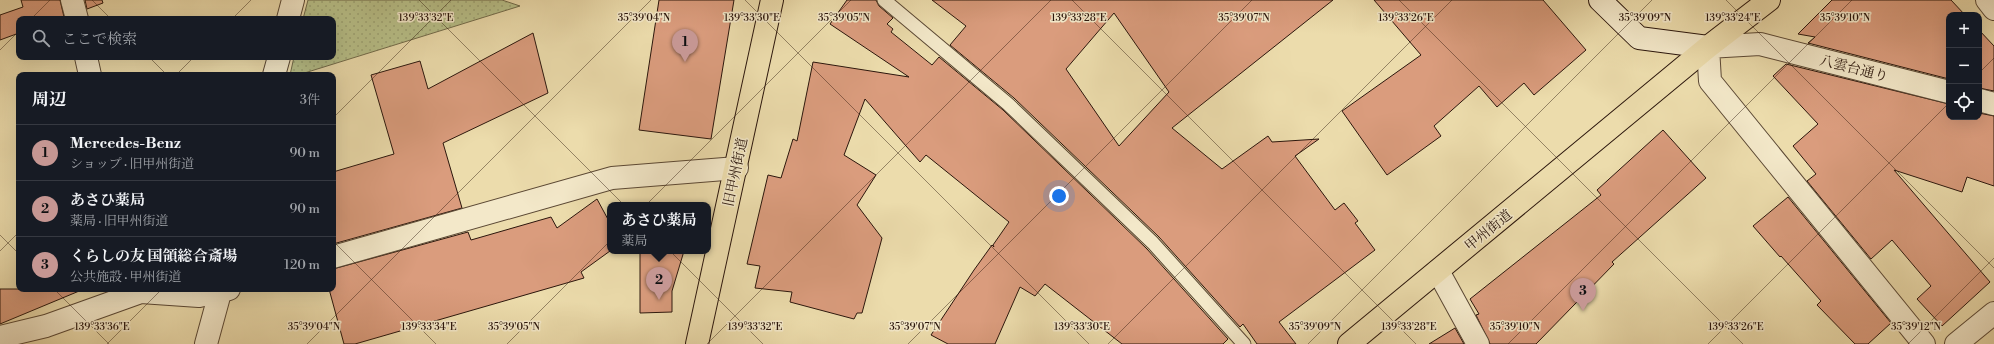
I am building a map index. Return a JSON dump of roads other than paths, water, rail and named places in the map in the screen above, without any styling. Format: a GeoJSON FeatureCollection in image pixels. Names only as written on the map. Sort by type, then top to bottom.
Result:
{"type":"FeatureCollection","features":[{"type":"Feature","properties":{"kind":"main road","name":"旧甲州街道"},"geometry":{"type":"LineString","coordinates":[[697,344],[772,0]]}},
{"type":"Feature","properties":{"kind":"main road","name":"甲州街道"},"geometry":{"type":"LineString","coordinates":[[1349,344],[1708,48],[1763,5]]}},
{"type":"Feature","properties":{"kind":"street"},"geometry":{"type":"LineString","coordinates":[[72,0],[76,16]]}},
{"type":"Feature","properties":{"kind":"street"},"geometry":{"type":"LineString","coordinates":[[289,16],[293,0]]}},
{"type":"Feature","properties":{"kind":"street","name":"八雲台通り"},"geometry":{"type":"LineString","coordinates":[[1600,0],[1639,38],[1708,48],[1760,44],[1946,91]]}},
{"type":"Feature","properties":{"kind":"street"},"geometry":{"type":"LineString","coordinates":[[1987,0],[1994,9]]}},
{"type":"Feature","properties":{"kind":"street"},"geometry":{"type":"LineString","coordinates":[[1708,48],[1710,81],[1924,344]]}},
{"type":"Feature","properties":{"kind":"street"},"geometry":{"type":"LineString","coordinates":[[87,60],[89,72]]}},
{"type":"Feature","properties":{"kind":"street"},"geometry":{"type":"LineString","coordinates":[[275,72],[278,60]]}},
{"type":"Feature","properties":{"kind":"street"},"geometry":{"type":"LineString","coordinates":[[1982,101],[1994,104]]}},
{"type":"Feature","properties":{"kind":"street"},"geometry":{"type":"LineString","coordinates":[[336,256],[612,178],[736,168]]}},
{"type":"Feature","properties":{"kind":"street"},"geometry":{"type":"LineString","coordinates":[[1438,272],[1478,344]]}},
{"type":"Feature","properties":{"kind":"street"},"geometry":{"type":"LineString","coordinates":[[0,337],[46,326],[136,292]]}},
{"type":"Feature","properties":{"kind":"street"},"geometry":{"type":"LineString","coordinates":[[160,292],[199,296],[215,292]]}},
{"type":"Feature","properties":{"kind":"street"},"geometry":{"type":"LineString","coordinates":[[206,344],[222,292]]}},
{"type":"Feature","properties":{"kind":"street"},"geometry":{"type":"LineString","coordinates":[[1956,344],[1994,313]]}},
{"type":"Feature","properties":{"kind":"lane"},"geometry":{"type":"LineString","coordinates":[[884,0],[1008,104],[1153,243],[1244,344]]}},
{"type":"Feature","properties":{"kind":"place","name":"Mercedes-Benz"},"geometry":{"type":"Point","coordinates":[685,62]}},
{"type":"Feature","properties":{"kind":"place","name":"あさひ薬局"},"geometry":{"type":"Point","coordinates":[659,300]}},
{"type":"Feature","properties":{"kind":"place","name":"くらしの友 国領総合斎場"},"geometry":{"type":"Point","coordinates":[1583,311]}}]}
